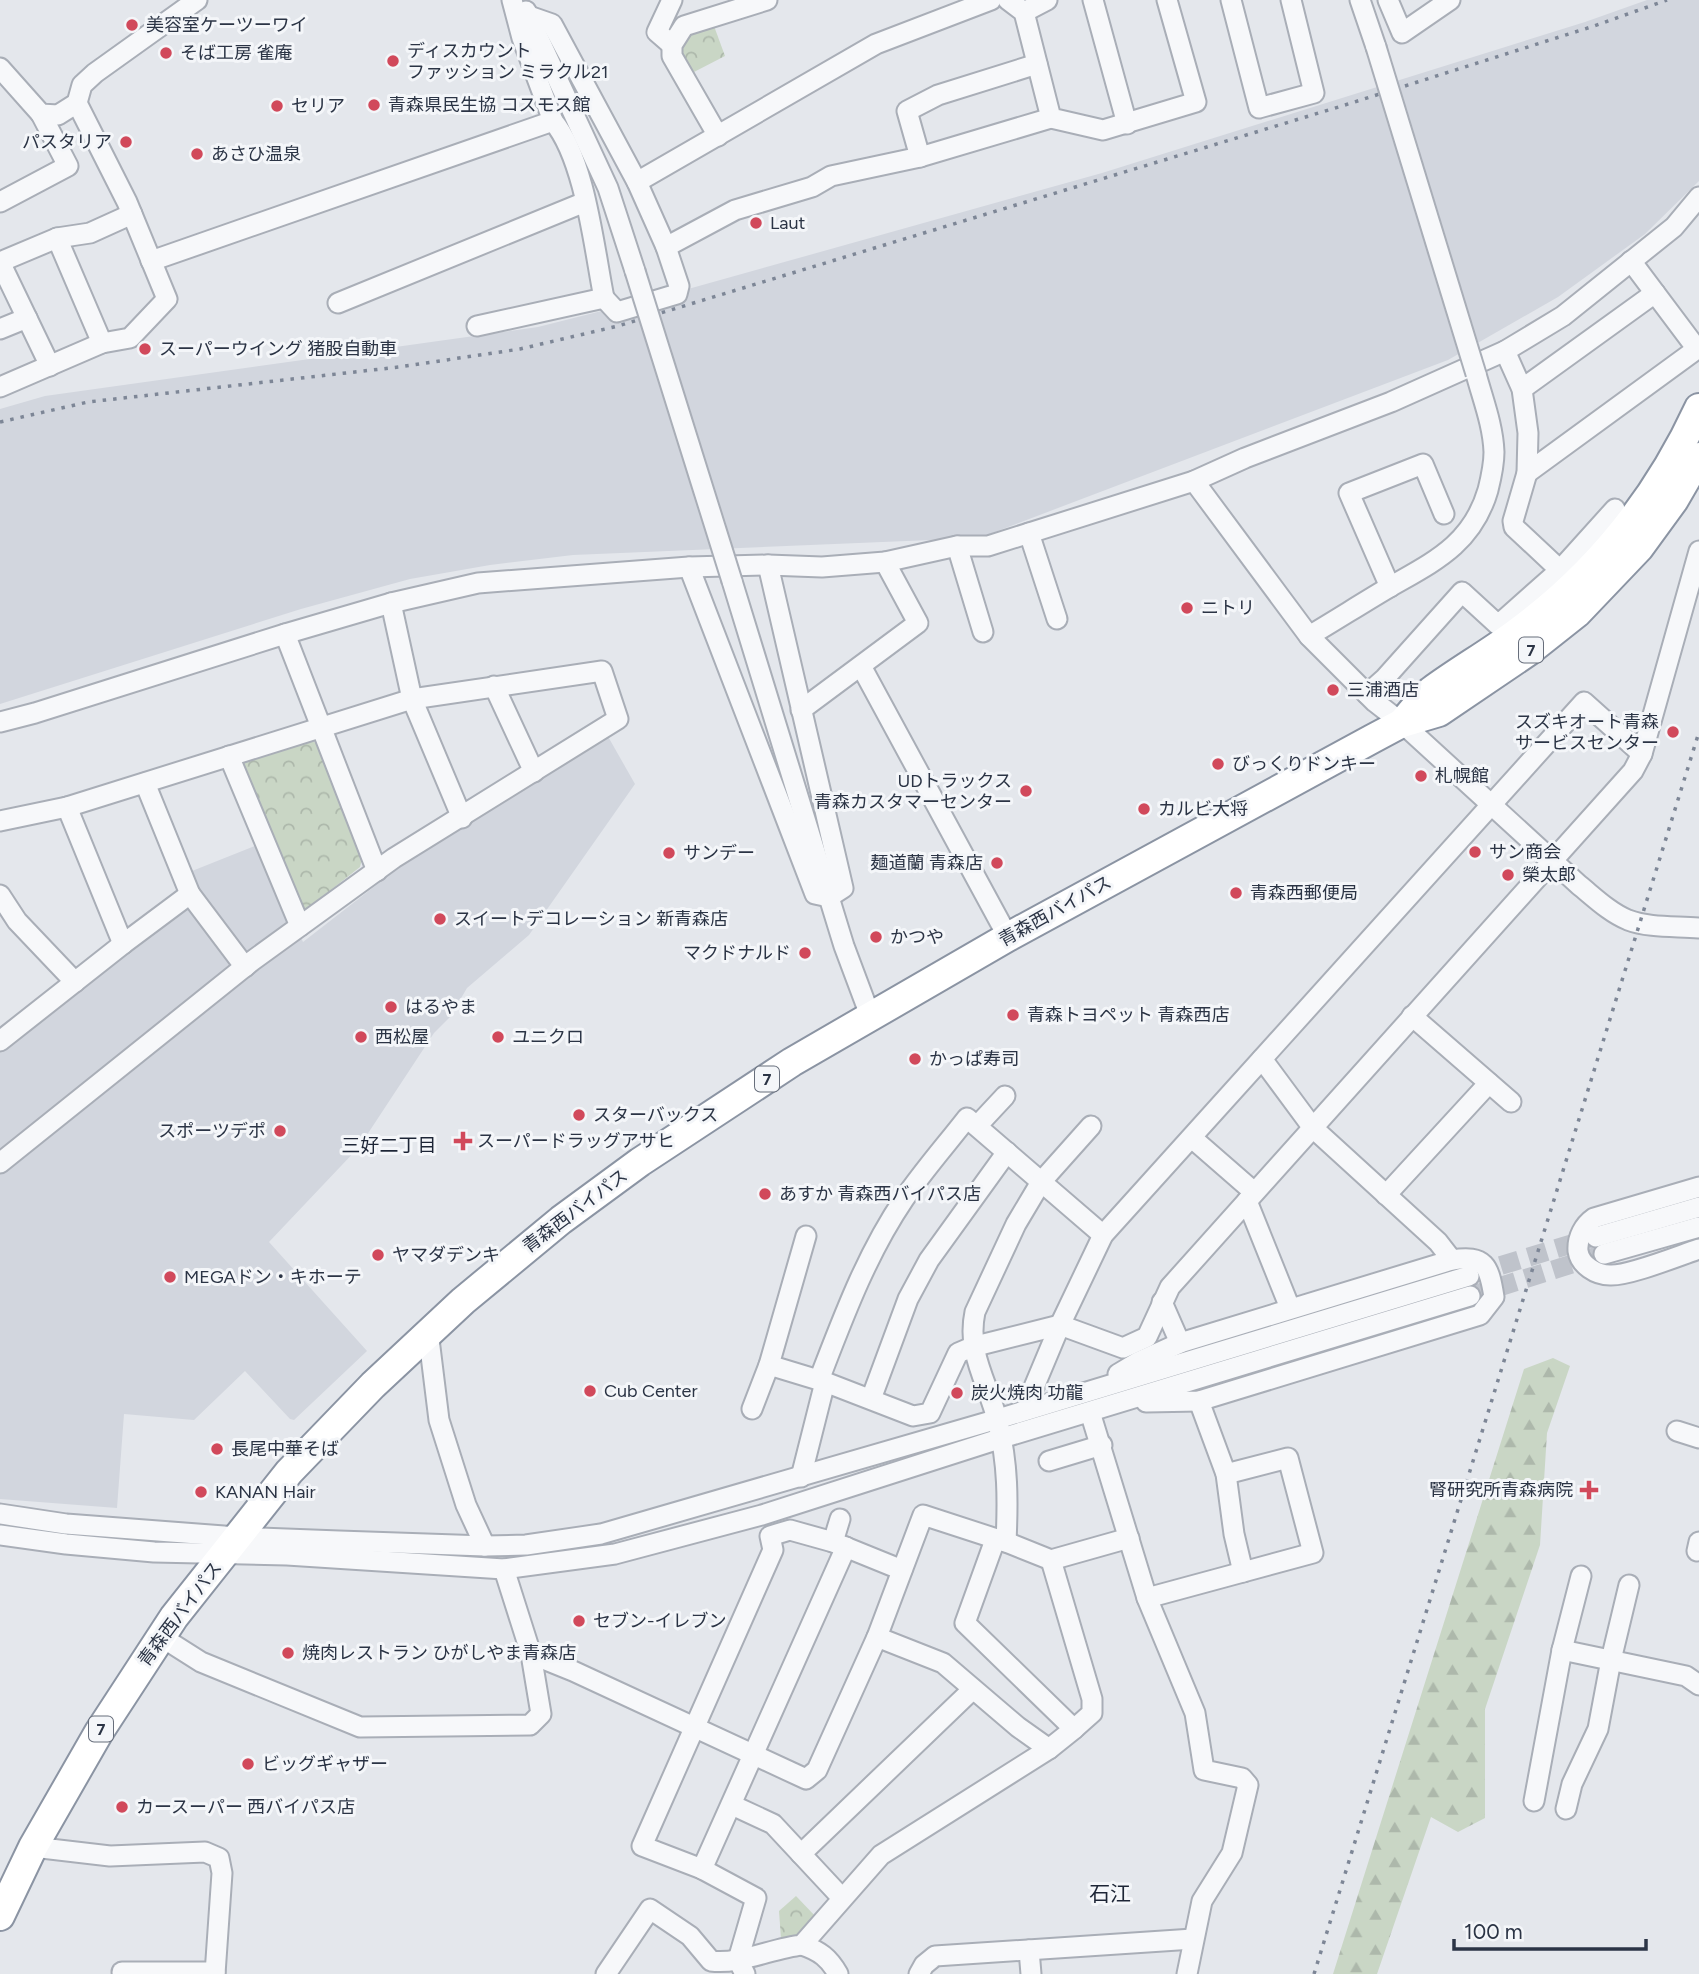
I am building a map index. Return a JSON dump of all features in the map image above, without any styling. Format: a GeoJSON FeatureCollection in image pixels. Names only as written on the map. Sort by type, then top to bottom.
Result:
{"type":"FeatureCollection","features":[{"type":"Feature","properties":{"kind":"highway","name":"青森西バイパス"},"geometry":{"type":"LineString","coordinates":[[0,1916],[33,1847],[99,1732],[160,1636],[289,1472],[428,1331],[561,1220],[640,1162],[792,1062],[1009,937],[1402,723],[1440,712],[1529,651],[1577,613],[1626,530],[1657,488],[1699,408]]}},
{"type":"Feature","properties":{"kind":"highway","name":"青森西バイパス"},"geometry":{"type":"LineString","coordinates":[[1626,530],[1674,500],[1699,457]]}},
{"type":"Feature","properties":{"kind":"street"},"geometry":{"type":"LineString","coordinates":[[41,114],[58,115],[76,103],[82,85],[95,73],[197,0]]}},
{"type":"Feature","properties":{"kind":"street"},"geometry":{"type":"LineString","coordinates":[[512,0],[522,38],[553,121],[562,132],[571,153],[585,202],[604,298],[617,312],[677,294],[679,286],[666,247],[637,182],[552,24],[525,8]]}},
{"type":"Feature","properties":{"kind":"street"},"geometry":{"type":"LineString","coordinates":[[672,0],[657,32],[672,45]]}},
{"type":"Feature","properties":{"kind":"street"},"geometry":{"type":"LineString","coordinates":[[718,135],[672,57],[672,45],[684,26],[767,0]]}},
{"type":"Feature","properties":{"kind":"street"},"geometry":{"type":"LineString","coordinates":[[637,182],[876,44],[991,0]]}},
{"type":"Feature","properties":{"kind":"street"},"geometry":{"type":"LineString","coordinates":[[1008,0],[1024,12],[1051,118]]}},
{"type":"Feature","properties":{"kind":"street"},"geometry":{"type":"LineString","coordinates":[[1024,12],[1047,0]]}},
{"type":"Feature","properties":{"kind":"street"},"geometry":{"type":"LineString","coordinates":[[1093,0],[1127,124]]}},
{"type":"Feature","properties":{"kind":"street"},"geometry":{"type":"LineString","coordinates":[[666,247],[735,210],[812,187],[831,176],[920,157],[1051,118],[1102,130],[1196,102],[1167,0]]}},
{"type":"Feature","properties":{"kind":"street"},"geometry":{"type":"LineString","coordinates":[[1231,0],[1259,108],[1314,93],[1290,0]]}},
{"type":"Feature","properties":{"kind":"street"},"geometry":{"type":"LineString","coordinates":[[1310,636],[1425,568],[1451,549],[1469,531],[1485,499],[1494,455],[1491,425],[1476,374],[1360,0]]}},
{"type":"Feature","properties":{"kind":"street"},"geometry":{"type":"LineString","coordinates":[[1388,0],[1402,33],[1450,0]]}},
{"type":"Feature","properties":{"kind":"street"},"geometry":{"type":"LineString","coordinates":[[525,8],[608,188],[733,581],[844,946],[871,1018]]}},
{"type":"Feature","properties":{"kind":"street"},"geometry":{"type":"LineString","coordinates":[[920,157],[907,111],[938,94],[1037,64]]}},
{"type":"Feature","properties":{"kind":"street"},"geometry":{"type":"LineString","coordinates":[[0,202],[68,166],[41,114],[4,82]]}},
{"type":"Feature","properties":{"kind":"street"},"geometry":{"type":"LineString","coordinates":[[0,387],[102,343],[130,338],[167,299],[132,214],[76,103]]}},
{"type":"Feature","properties":{"kind":"street"},"geometry":{"type":"LineString","coordinates":[[151,261],[553,121]]}},
{"type":"Feature","properties":{"kind":"street"},"geometry":{"type":"LineString","coordinates":[[0,722],[391,603],[478,583],[689,567],[822,567],[885,562],[957,546],[988,545],[1029,533],[1194,481],[1245,458],[1391,402],[1505,352],[1563,316],[1674,226],[1699,197]]}},
{"type":"Feature","properties":{"kind":"street"},"geometry":{"type":"LineString","coordinates":[[338,303],[585,202]]}},
{"type":"Feature","properties":{"kind":"street"},"geometry":{"type":"LineString","coordinates":[[50,366],[0,262],[57,238],[90,233],[132,214]]}},
{"type":"Feature","properties":{"kind":"street"},"geometry":{"type":"LineString","coordinates":[[57,238],[102,343]]}},
{"type":"Feature","properties":{"kind":"street"},"geometry":{"type":"LineString","coordinates":[[1527,473],[1697,349],[1631,261]]}},
{"type":"Feature","properties":{"kind":"street"},"geometry":{"type":"LineString","coordinates":[[1522,389],[1655,293]]}},
{"type":"Feature","properties":{"kind":"street"},"geometry":{"type":"LineString","coordinates":[[477,326],[604,298]]}},
{"type":"Feature","properties":{"kind":"street"},"geometry":{"type":"LineString","coordinates":[[0,329],[27,318]]}},
{"type":"Feature","properties":{"kind":"street"},"geometry":{"type":"LineString","coordinates":[[1505,352],[1522,389],[1528,433],[1527,473],[1513,521],[1514,527],[1560,570]]}},
{"type":"Feature","properties":{"kind":"street"},"geometry":{"type":"LineString","coordinates":[[1390,587],[1349,493],[1423,464],[1444,514]]}},
{"type":"Feature","properties":{"kind":"street"},"geometry":{"type":"LineString","coordinates":[[1194,481],[1310,636],[1367,694],[1402,723],[1489,805],[1609,909],[1639,923],[1699,928]]}},
{"type":"Feature","properties":{"kind":"street"},"geometry":{"type":"LineString","coordinates":[[1367,694],[1385,678],[1462,592],[1498,625],[1560,570],[1626,530]]}},
{"type":"Feature","properties":{"kind":"street"},"geometry":{"type":"LineString","coordinates":[[1029,533],[1057,619]]}},
{"type":"Feature","properties":{"kind":"street"},"geometry":{"type":"LineString","coordinates":[[957,546],[983,632]]}},
{"type":"Feature","properties":{"kind":"street"},"geometry":{"type":"LineString","coordinates":[[768,1365],[822,1381],[913,1416],[930,1413],[958,1353],[972,1347],[1059,1325],[1123,1348],[1147,1337],[1170,1287],[1633,771],[1642,754],[1699,551]]}},
{"type":"Feature","properties":{"kind":"street"},"geometry":{"type":"LineString","coordinates":[[801,710],[918,622],[885,562]]}},
{"type":"Feature","properties":{"kind":"street"},"geometry":{"type":"LineString","coordinates":[[689,567],[814,894],[829,897],[843,888],[768,565]]}},
{"type":"Feature","properties":{"kind":"street"},"geometry":{"type":"LineString","coordinates":[[391,603],[412,699],[462,818]]}},
{"type":"Feature","properties":{"kind":"street"},"geometry":{"type":"LineString","coordinates":[[285,634],[377,871]]}},
{"type":"Feature","properties":{"kind":"street"},"geometry":{"type":"LineString","coordinates":[[861,666],[1009,937]]}},
{"type":"Feature","properties":{"kind":"street"},"geometry":{"type":"LineString","coordinates":[[0,821],[67,807],[412,699],[602,671],[618,719],[377,871],[300,926],[0,1163]]}},
{"type":"Feature","properties":{"kind":"street"},"geometry":{"type":"LineString","coordinates":[[494,686],[534,772]]}},
{"type":"Feature","properties":{"kind":"street"},"geometry":{"type":"LineString","coordinates":[[1034,1387],[1059,1325],[1103,1235],[1584,702],[1642,754]]}},
{"type":"Feature","properties":{"kind":"street"},"geometry":{"type":"LineString","coordinates":[[229,756],[300,926]]}},
{"type":"Feature","properties":{"kind":"street"},"geometry":{"type":"LineString","coordinates":[[145,783],[190,894],[245,967]]}},
{"type":"Feature","properties":{"kind":"street"},"geometry":{"type":"LineString","coordinates":[[67,807],[122,944]]}},
{"type":"Feature","properties":{"kind":"street"},"geometry":{"type":"LineString","coordinates":[[1,1040],[190,894]]}},
{"type":"Feature","properties":{"kind":"street"},"geometry":{"type":"LineString","coordinates":[[0,895],[17,921],[75,982]]}},
{"type":"Feature","properties":{"kind":"street"},"geometry":{"type":"LineString","coordinates":[[1412,1016],[1511,1102]]}},
{"type":"Feature","properties":{"kind":"street"},"geometry":{"type":"LineString","coordinates":[[1262,1059],[1312,1128],[1438,1242],[1451,1260]]}},
{"type":"Feature","properties":{"kind":"street"},"geometry":{"type":"LineString","coordinates":[[1386,1195],[1489,1083]]}},
{"type":"Feature","properties":{"kind":"street"},"geometry":{"type":"LineString","coordinates":[[977,1126],[1005,1096]]}},
{"type":"Feature","properties":{"kind":"street"},"geometry":{"type":"LineString","coordinates":[[801,1477],[822,1381],[864,1270],[905,1199],[967,1118],[1103,1235]]}},
{"type":"Feature","properties":{"kind":"street"},"geometry":{"type":"LineString","coordinates":[[1074,1729],[965,1623],[1001,1541],[1009,1484],[1000,1429],[972,1347],[972,1326],[975,1312],[1016,1224],[1041,1182],[1091,1126]]}},
{"type":"Feature","properties":{"kind":"street"},"geometry":{"type":"LineString","coordinates":[[1192,1138],[1250,1196],[1290,1308]]}},
{"type":"Feature","properties":{"kind":"street"},"geometry":{"type":"LineString","coordinates":[[871,1399],[895,1328],[918,1279],[1007,1152]]}},
{"type":"Feature","properties":{"kind":"street"},"geometry":{"type":"LineString","coordinates":[[1699,1186],[1594,1218],[1583,1229],[1578,1254],[1590,1269],[1612,1276],[1699,1249]]}},
{"type":"Feature","properties":{"kind":"street"},"geometry":{"type":"LineString","coordinates":[[1699,1207],[1600,1245],[1699,1227]]}},
{"type":"Feature","properties":{"kind":"street"},"geometry":{"type":"LineString","coordinates":[[752,1409],[768,1365],[806,1236]]}},
{"type":"Feature","properties":{"kind":"street"},"geometry":{"type":"LineString","coordinates":[[0,1514],[287,1555],[504,1569],[615,1554],[762,1515],[1000,1429],[1093,1389],[1138,1362],[1180,1343],[1451,1260],[1471,1258],[1479,1260],[1485,1266],[1494,1297],[1480,1315],[1199,1401],[1121,1402]]}},
{"type":"Feature","properties":{"kind":"street"},"geometry":{"type":"LineString","coordinates":[[0,1535],[66,1545],[485,1546],[526,1545],[601,1534],[801,1477],[1000,1429],[1090,1412],[1469,1286],[1093,1389]]}},
{"type":"Feature","properties":{"kind":"street"},"geometry":{"type":"LineString","coordinates":[[1162,1302],[1180,1343]]}},
{"type":"Feature","properties":{"kind":"street"},"geometry":{"type":"LineString","coordinates":[[428,1331],[439,1420],[466,1506],[485,1546]]}},
{"type":"Feature","properties":{"kind":"street"},"geometry":{"type":"LineString","coordinates":[[1199,1401],[1226,1474],[1234,1534],[1243,1572]]}},
{"type":"Feature","properties":{"kind":"street"},"geometry":{"type":"LineString","coordinates":[[1090,1412],[1147,1598],[1195,1713],[1204,1770],[1242,1778],[1248,1785],[1232,1853],[1202,1901],[1187,1974]]}},
{"type":"Feature","properties":{"kind":"street"},"geometry":{"type":"LineString","coordinates":[[1677,1431],[1699,1438]]}},
{"type":"Feature","properties":{"kind":"street"},"geometry":{"type":"LineString","coordinates":[[1049,1461],[1102,1445]]}},
{"type":"Feature","properties":{"kind":"street"},"geometry":{"type":"LineString","coordinates":[[1147,1598],[1313,1553],[1288,1458],[1226,1474]]}},
{"type":"Feature","properties":{"kind":"street"},"geometry":{"type":"LineString","coordinates":[[741,1967],[756,1898],[702,1869],[642,1846],[773,1550],[762,1515]]}},
{"type":"Feature","properties":{"kind":"street"},"geometry":{"type":"LineString","coordinates":[[531,1654],[806,1779],[817,1770],[877,1637],[923,1515],[1051,1560],[1129,1538]]}},
{"type":"Feature","properties":{"kind":"street"},"geometry":{"type":"LineString","coordinates":[[702,1869],[755,1755],[840,1544],[840,1520]]}},
{"type":"Feature","properties":{"kind":"street"},"geometry":{"type":"LineString","coordinates":[[770,1536],[790,1530],[840,1544],[902,1570]]}},
{"type":"Feature","properties":{"kind":"street"},"geometry":{"type":"LineString","coordinates":[[802,1945],[881,1856],[1049,1749],[1092,1713],[1092,1699],[1051,1560]]}},
{"type":"Feature","properties":{"kind":"street"},"geometry":{"type":"LineString","coordinates":[[160,1636],[201,1662],[359,1727],[530,1725],[541,1714],[531,1654],[504,1569]]}},
{"type":"Feature","properties":{"kind":"street"},"geometry":{"type":"LineString","coordinates":[[1534,1801],[1562,1650],[1580,1576]]}},
{"type":"Feature","properties":{"kind":"street"},"geometry":{"type":"LineString","coordinates":[[1566,1810],[1572,1784],[1598,1729],[1629,1585]]}},
{"type":"Feature","properties":{"kind":"street"},"geometry":{"type":"LineString","coordinates":[[877,1637],[943,1663],[1049,1749]]}},
{"type":"Feature","properties":{"kind":"street"},"geometry":{"type":"LineString","coordinates":[[1562,1650],[1686,1676],[1699,1685]]}},
{"type":"Feature","properties":{"kind":"street"},"geometry":{"type":"LineString","coordinates":[[801,1854],[972,1689]]}},
{"type":"Feature","properties":{"kind":"street"},"geometry":{"type":"LineString","coordinates":[[732,1805],[773,1824],[842,1898]]}},
{"type":"Feature","properties":{"kind":"street"},"geometry":{"type":"LineString","coordinates":[[33,1847],[110,1856],[205,1852],[219,1858],[222,1873],[215,1973],[122,1972]]}},
{"type":"Feature","properties":{"kind":"street"},"geometry":{"type":"LineString","coordinates":[[606,1974],[650,1909],[690,1936],[711,1961],[741,1967],[778,1948],[802,1945],[816,1949],[830,1960],[838,1974]]}},
{"type":"Feature","properties":{"kind":"street"},"geometry":{"type":"LineString","coordinates":[[919,1974],[924,1965],[935,1956],[1193,1939]]}},
{"type":"Feature","properties":{"kind":"street"},"geometry":{"type":"LineString","coordinates":[[1029,1950],[1031,1974]]}},
{"type":"Feature","properties":{"kind":"shaded area"},"geometry":{"type":"Polygon","coordinates":[[[1647,0],[1699,0],[1699,181],[1645,234],[1558,297],[1448,360],[979,538],[573,555],[490,565],[410,579],[301,609],[0,704],[0,409],[45,396],[538,327],[681,291],[1102,173],[1585,22],[1647,0]]]}},
{"type":"Feature","properties":{"kind":"shaded area"},"geometry":{"type":"Polygon","coordinates":[[[606,733],[635,784],[529,935],[467,988],[450,1017],[434,1033],[359,1147],[269,1242],[367,1351],[294,1420],[290,1419],[245,1371],[194,1420],[124,1414],[117,1508],[0,1499],[0,1051],[189,902],[187,873],[260,844],[303,942],[393,872],[606,733]]]}},
{"type":"Feature","properties":{"kind":"green space"},"geometry":{"type":"Polygon","coordinates":[[[714,26],[725,56],[694,72],[682,53],[686,35],[714,26]]]}},
{"type":"Feature","properties":{"kind":"green space"},"geometry":{"type":"Polygon","coordinates":[[[306,738],[316,743],[362,859],[360,867],[307,909],[298,906],[241,766],[246,756],[306,738]]]}},
{"type":"Feature","properties":{"kind":"green space"},"geometry":{"type":"Polygon","coordinates":[[[1553,1358],[1570,1366],[1547,1433],[1540,1545],[1485,1709],[1485,1818],[1458,1832],[1431,1817],[1377,1974],[1333,1974],[1524,1369],[1553,1358]]]}},
{"type":"Feature","properties":{"kind":"green space"},"geometry":{"type":"Polygon","coordinates":[[[796,1896],[817,1918],[800,1937],[781,1939],[779,1911],[796,1896]]]}},
{"type":"Feature","properties":{"kind":"tunnel"},"geometry":{"type":"LineString","coordinates":[[1473,1274],[1591,1238]]}},
{"type":"Feature","properties":{"kind":"tunnel"},"geometry":{"type":"LineString","coordinates":[[1470,1296],[1604,1254]]}},
{"type":"Feature","properties":{"kind":"railway"},"geometry":{"type":"LineString","coordinates":[[0,422],[88,402],[399,367],[520,349],[618,326],[1345,105],[1667,0]]}},
{"type":"Feature","properties":{"kind":"railway"},"geometry":{"type":"LineString","coordinates":[[1314,1974],[1699,732]]}},
{"type":"Feature","properties":{"kind":"place","name":"美容室ケーツーワイ"},"geometry":{"type":"Point","coordinates":[132,25]}},
{"type":"Feature","properties":{"kind":"place","name":"そば工房 雀庵"},"geometry":{"type":"Point","coordinates":[166,53]}},
{"type":"Feature","properties":{"kind":"place","name":"ディスカウント ファッション ミラクル21"},"geometry":{"type":"Point","coordinates":[393,61]}},
{"type":"Feature","properties":{"kind":"place","name":"青森県民生協 コスモス館"},"geometry":{"type":"Point","coordinates":[374,105]}},
{"type":"Feature","properties":{"kind":"place","name":"セリア"},"geometry":{"type":"Point","coordinates":[277,106]}},
{"type":"Feature","properties":{"kind":"place","name":"パスタリア"},"geometry":{"type":"Point","coordinates":[126,142]}},
{"type":"Feature","properties":{"kind":"place","name":"あさひ温泉"},"geometry":{"type":"Point","coordinates":[197,154]}},
{"type":"Feature","properties":{"kind":"place","name":"Laut"},"geometry":{"type":"Point","coordinates":[756,223]}},
{"type":"Feature","properties":{"kind":"place","name":"スーパーウイング 猪股自動車"},"geometry":{"type":"Point","coordinates":[145,349]}},
{"type":"Feature","properties":{"kind":"place","name":"ニトリ"},"geometry":{"type":"Point","coordinates":[1187,608]}},
{"type":"Feature","properties":{"kind":"place","name":"三浦酒店"},"geometry":{"type":"Point","coordinates":[1333,690]}},
{"type":"Feature","properties":{"kind":"place","name":"スズキオート青森 サービスセンター"},"geometry":{"type":"Point","coordinates":[1673,732]}},
{"type":"Feature","properties":{"kind":"place","name":"びっくりドンキー"},"geometry":{"type":"Point","coordinates":[1218,764]}},
{"type":"Feature","properties":{"kind":"place","name":"札幌館"},"geometry":{"type":"Point","coordinates":[1421,776]}},
{"type":"Feature","properties":{"kind":"place","name":"UDトラックス 青森カスタマーセンター"},"geometry":{"type":"Point","coordinates":[1026,791]}},
{"type":"Feature","properties":{"kind":"place","name":"カルビ大将"},"geometry":{"type":"Point","coordinates":[1144,809]}},
{"type":"Feature","properties":{"kind":"place","name":"サン商会"},"geometry":{"type":"Point","coordinates":[1475,852]}},
{"type":"Feature","properties":{"kind":"place","name":"サンデー"},"geometry":{"type":"Point","coordinates":[669,853]}},
{"type":"Feature","properties":{"kind":"place","name":"麺道蘭 青森店"},"geometry":{"type":"Point","coordinates":[997,863]}},
{"type":"Feature","properties":{"kind":"place","name":"榮太郎"},"geometry":{"type":"Point","coordinates":[1508,875]}},
{"type":"Feature","properties":{"kind":"place","name":"青森西郵便局"},"geometry":{"type":"Point","coordinates":[1236,893]}},
{"type":"Feature","properties":{"kind":"place","name":"スイートデコレーション 新青森店"},"geometry":{"type":"Point","coordinates":[440,919]}},
{"type":"Feature","properties":{"kind":"place","name":"かつや"},"geometry":{"type":"Point","coordinates":[876,937]}},
{"type":"Feature","properties":{"kind":"place","name":"マクドナルド"},"geometry":{"type":"Point","coordinates":[805,953]}},
{"type":"Feature","properties":{"kind":"place","name":"はるやま"},"geometry":{"type":"Point","coordinates":[391,1007]}},
{"type":"Feature","properties":{"kind":"place","name":"青森トヨペット 青森西店"},"geometry":{"type":"Point","coordinates":[1013,1015]}},
{"type":"Feature","properties":{"kind":"place","name":"西松屋"},"geometry":{"type":"Point","coordinates":[361,1037]}},
{"type":"Feature","properties":{"kind":"place","name":"ユニクロ"},"geometry":{"type":"Point","coordinates":[498,1037]}},
{"type":"Feature","properties":{"kind":"place","name":"かっぱ寿司"},"geometry":{"type":"Point","coordinates":[915,1059]}},
{"type":"Feature","properties":{"kind":"place","name":"スターバックス"},"geometry":{"type":"Point","coordinates":[579,1115]}},
{"type":"Feature","properties":{"kind":"place","name":"スポーツデポ"},"geometry":{"type":"Point","coordinates":[280,1131]}},
{"type":"Feature","properties":{"kind":"place","name":"スーパードラッグアサヒ"},"geometry":{"type":"Point","coordinates":[463,1141]}},
{"type":"Feature","properties":{"kind":"place","name":"あすか 青森西バイパス店"},"geometry":{"type":"Point","coordinates":[765,1194]}},
{"type":"Feature","properties":{"kind":"place","name":"ヤマダデンキ"},"geometry":{"type":"Point","coordinates":[378,1255]}},
{"type":"Feature","properties":{"kind":"place","name":"MEGAドン・キホーテ"},"geometry":{"type":"Point","coordinates":[170,1277]}},
{"type":"Feature","properties":{"kind":"place","name":"Cub Center"},"geometry":{"type":"Point","coordinates":[590,1391]}},
{"type":"Feature","properties":{"kind":"place","name":"炭火焼肉 功龍"},"geometry":{"type":"Point","coordinates":[957,1393]}},
{"type":"Feature","properties":{"kind":"place","name":"長尾中華そば"},"geometry":{"type":"Point","coordinates":[217,1449]}},
{"type":"Feature","properties":{"kind":"place","name":"腎研究所青森病院"},"geometry":{"type":"Point","coordinates":[1589,1490]}},
{"type":"Feature","properties":{"kind":"place","name":"KANAN Hair"},"geometry":{"type":"Point","coordinates":[201,1492]}},
{"type":"Feature","properties":{"kind":"place","name":"セブン-イレブン"},"geometry":{"type":"Point","coordinates":[579,1621]}},
{"type":"Feature","properties":{"kind":"place","name":"焼肉レストラン ひがしやま青森店"},"geometry":{"type":"Point","coordinates":[288,1653]}},
{"type":"Feature","properties":{"kind":"place","name":"ビッグギャザー"},"geometry":{"type":"Point","coordinates":[248,1764]}},
{"type":"Feature","properties":{"kind":"place","name":"カースーパー 西バイパス店"},"geometry":{"type":"Point","coordinates":[122,1807]}},
{"type":"Feature","properties":{"kind":"district","name":"三好二丁目"},"geometry":{"type":"Point","coordinates":[389,1145]}},
{"type":"Feature","properties":{"kind":"district","name":"石江"},"geometry":{"type":"Point","coordinates":[1110,1893]}}]}
